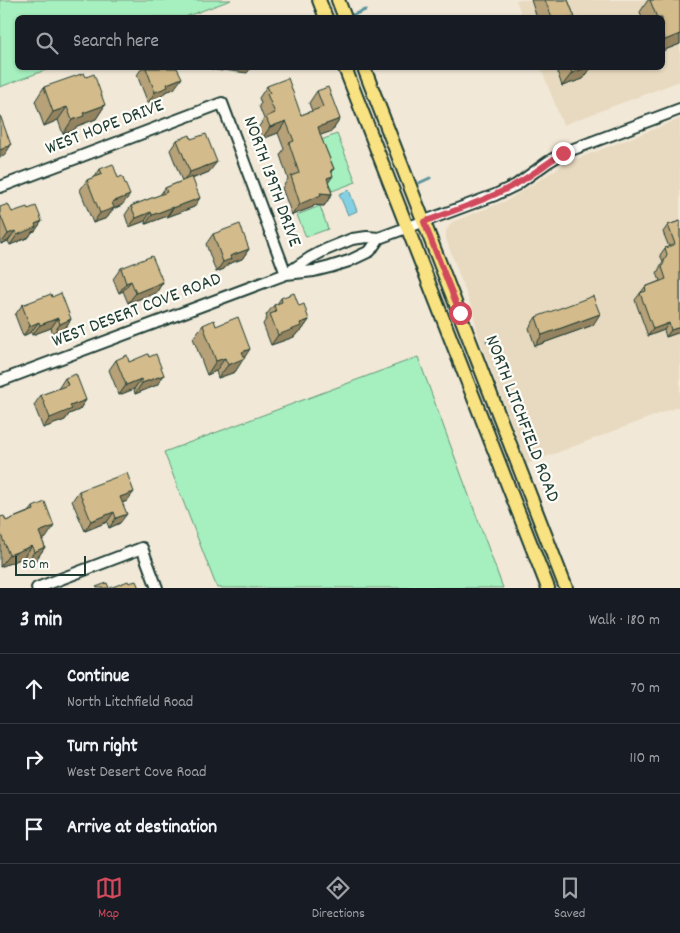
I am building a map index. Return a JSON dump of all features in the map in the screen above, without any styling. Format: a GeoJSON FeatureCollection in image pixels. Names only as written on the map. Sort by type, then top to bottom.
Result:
{"type":"FeatureCollection","features":[{"type":"Feature","properties":{"kind":"main road"},"geometry":{"type":"LineString","coordinates":[[319,0],[325,15]]}},
{"type":"Feature","properties":{"kind":"main road"},"geometry":{"type":"LineString","coordinates":[[338,0],[344,15]]}},
{"type":"Feature","properties":{"kind":"main road","name":"NORTH LITCHFIELD ROAD"},"geometry":{"type":"LineString","coordinates":[[347,70],[548,588]]}},
{"type":"Feature","properties":{"kind":"main road","name":"NORTH LITCHFIELD ROAD"},"geometry":{"type":"LineString","coordinates":[[365,70],[566,588]]}},
{"type":"Feature","properties":{"kind":"main road"},"geometry":{"type":"LineString","coordinates":[[460,365],[471,371],[484,403],[490,407],[496,407]]}},
{"type":"Feature","properties":{"kind":"street","name":"WEST HOPE DRIVE"},"geometry":{"type":"LineString","coordinates":[[0,187],[222,103]]}},
{"type":"Feature","properties":{"kind":"street","name":"NORTH 139TH DRIVE"},"geometry":{"type":"LineString","coordinates":[[222,103],[286,274]]}},
{"type":"Feature","properties":{"kind":"street","name":"WEST DESERT COVE ROAD"},"geometry":{"type":"LineString","coordinates":[[286,274],[325,250],[352,239],[379,238],[502,192],[516,185],[563,153],[680,109]]}},
{"type":"Feature","properties":{"kind":"street","name":"WEST DESERT COVE ROAD"},"geometry":{"type":"LineString","coordinates":[[0,381],[286,274],[330,267],[349,261],[370,251],[379,238]]}},
{"type":"Feature","properties":{"kind":"street"},"geometry":{"type":"LineString","coordinates":[[37,588],[142,548],[157,588]]}},
{"type":"Feature","properties":{"kind":"shaded area"},"geometry":{"type":"Polygon","coordinates":[[[516,0],[680,0],[680,81],[563,125],[542,70],[665,70],[665,15],[521,15],[516,0]]]}},
{"type":"Feature","properties":{"kind":"shaded area"},"geometry":{"type":"Polygon","coordinates":[[[680,119],[680,406],[527,464],[479,338],[473,312],[446,239],[446,231],[452,222],[508,200],[566,163],[680,119]]]}},
{"type":"Feature","properties":{"kind":"green space"},"geometry":{"type":"Polygon","coordinates":[[[0,0],[231,0],[190,15],[15,15],[15,70],[46,70],[0,87],[0,0]]]}},
{"type":"Feature","properties":{"kind":"green space"},"geometry":{"type":"Polygon","coordinates":[[[337,134],[356,182],[332,191],[313,143],[337,134]]]}},
{"type":"Feature","properties":{"kind":"green space"},"geometry":{"type":"Polygon","coordinates":[[[320,206],[328,229],[306,237],[297,215],[320,206]]]}},
{"type":"Feature","properties":{"kind":"green space"},"geometry":{"type":"Polygon","coordinates":[[[418,357],[503,588],[217,588],[164,452],[418,357]]]}},
{"type":"Feature","properties":{"kind":"water"},"geometry":{"type":"Polygon","coordinates":[[[349,190],[357,211],[348,215],[339,194],[349,190]]]}},
{"type":"Feature","properties":{"kind":"building"},"geometry":{"type":"Polygon","coordinates":[[[545,0],[568,0],[574,15],[551,15],[545,0]]]}},
{"type":"Feature","properties":{"kind":"building"},"geometry":{"type":"Polygon","coordinates":[[[650,0],[680,0],[680,34],[665,40],[665,15],[656,15],[650,0]]]}},
{"type":"Feature","properties":{"kind":"building"},"geometry":{"type":"Polygon","coordinates":[[[147,70],[178,70],[182,78],[167,84],[168,87],[155,92],[147,70]]]}},
{"type":"Feature","properties":{"kind":"building"},"geometry":{"type":"Polygon","coordinates":[[[84,73],[86,77],[94,74],[105,105],[83,113],[84,116],[72,120],[67,107],[53,112],[44,87],[84,73]]]}},
{"type":"Feature","properties":{"kind":"building"},"geometry":{"type":"Polygon","coordinates":[[[288,78],[301,115],[323,107],[317,91],[328,87],[340,119],[318,127],[334,169],[331,170],[333,176],[327,178],[332,194],[320,193],[321,195],[300,204],[291,176],[299,173],[289,143],[294,141],[286,121],[270,127],[266,117],[275,113],[267,94],[270,93],[267,86],[288,78]]]}},
{"type":"Feature","properties":{"kind":"building"},"geometry":{"type":"Polygon","coordinates":[[[0,115],[11,145],[0,150],[0,115]]]}},
{"type":"Feature","properties":{"kind":"building"},"geometry":{"type":"Polygon","coordinates":[[[206,134],[217,162],[190,172],[177,140],[190,135],[191,139],[206,134]]]}},
{"type":"Feature","properties":{"kind":"building"},"geometry":{"type":"Polygon","coordinates":[[[113,164],[118,178],[122,176],[130,195],[112,202],[114,208],[100,213],[87,180],[102,174],[100,169],[113,164]]]}},
{"type":"Feature","properties":{"kind":"building"},"geometry":{"type":"Polygon","coordinates":[[[192,177],[200,198],[152,215],[151,212],[136,218],[131,206],[167,192],[165,188],[192,177]]]}},
{"type":"Feature","properties":{"kind":"building"},"geometry":{"type":"Polygon","coordinates":[[[8,204],[12,212],[36,206],[42,221],[35,224],[36,227],[17,235],[15,231],[8,234],[0,214],[0,207],[8,204]]]}},
{"type":"Feature","properties":{"kind":"building"},"geometry":{"type":"Polygon","coordinates":[[[680,221],[680,327],[671,330],[669,323],[653,329],[640,293],[646,291],[645,287],[666,279],[662,267],[667,254],[665,248],[675,244],[668,225],[680,221]]]}},
{"type":"Feature","properties":{"kind":"building"},"geometry":{"type":"Polygon","coordinates":[[[240,224],[249,249],[230,256],[231,259],[223,262],[213,234],[240,224]]]}},
{"type":"Feature","properties":{"kind":"building"},"geometry":{"type":"Polygon","coordinates":[[[152,256],[163,282],[136,293],[131,281],[126,283],[121,268],[152,256]]]}},
{"type":"Feature","properties":{"kind":"building"},"geometry":{"type":"Polygon","coordinates":[[[61,293],[71,319],[60,324],[58,318],[40,325],[39,322],[30,326],[22,305],[51,294],[52,297],[61,293]]]}},
{"type":"Feature","properties":{"kind":"building"},"geometry":{"type":"Polygon","coordinates":[[[294,293],[299,306],[304,304],[309,320],[300,323],[301,326],[278,335],[270,314],[276,312],[274,305],[282,302],[281,298],[294,293]]]}},
{"type":"Feature","properties":{"kind":"building"},"geometry":{"type":"Polygon","coordinates":[[[593,296],[600,314],[542,335],[536,317],[593,296]]]}},
{"type":"Feature","properties":{"kind":"building"},"geometry":{"type":"Polygon","coordinates":[[[238,317],[250,349],[242,352],[245,358],[228,365],[225,358],[216,361],[203,325],[214,320],[216,326],[238,317]]]}},
{"type":"Feature","properties":{"kind":"building"},"geometry":{"type":"Polygon","coordinates":[[[148,354],[149,357],[156,354],[164,375],[142,383],[141,379],[126,385],[116,360],[127,355],[129,362],[148,354]]]}},
{"type":"Feature","properties":{"kind":"building"},"geometry":{"type":"Polygon","coordinates":[[[76,374],[86,400],[70,406],[72,409],[50,418],[41,395],[68,385],[65,378],[76,374]]]}},
{"type":"Feature","properties":{"kind":"building"},"geometry":{"type":"Polygon","coordinates":[[[127,473],[134,492],[120,497],[127,514],[116,518],[114,512],[91,521],[79,491],[127,473]]]}},
{"type":"Feature","properties":{"kind":"building"},"geometry":{"type":"Polygon","coordinates":[[[45,502],[54,526],[39,532],[45,547],[34,552],[32,546],[9,555],[0,532],[0,517],[4,516],[6,521],[34,510],[33,507],[45,502]]]}},
{"type":"Feature","properties":{"kind":"building"},"geometry":{"type":"Polygon","coordinates":[[[128,581],[129,583],[136,581],[139,588],[110,588],[128,581]]]}},
{"type":"Feature","properties":{"kind":"building"},"geometry":{"type":"Polygon","coordinates":[[[107,583],[109,588],[96,587],[107,583]]]}},
{"type":"Feature","properties":{"kind":"waterway"},"geometry":{"type":"LineString","coordinates":[[353,15],[365,10]]}},
{"type":"Feature","properties":{"kind":"waterway"},"geometry":{"type":"LineString","coordinates":[[419,183],[430,178]]}},
{"type":"Feature","properties":{"kind":"waterway"},"geometry":{"type":"LineString","coordinates":[[487,341],[491,339]]}},
{"type":"Feature","properties":{"kind":"route"},"geometry":{"type":"LineString","coordinates":[[460,313],[424,222],[502,192],[516,185],[563,153]]}}]}
